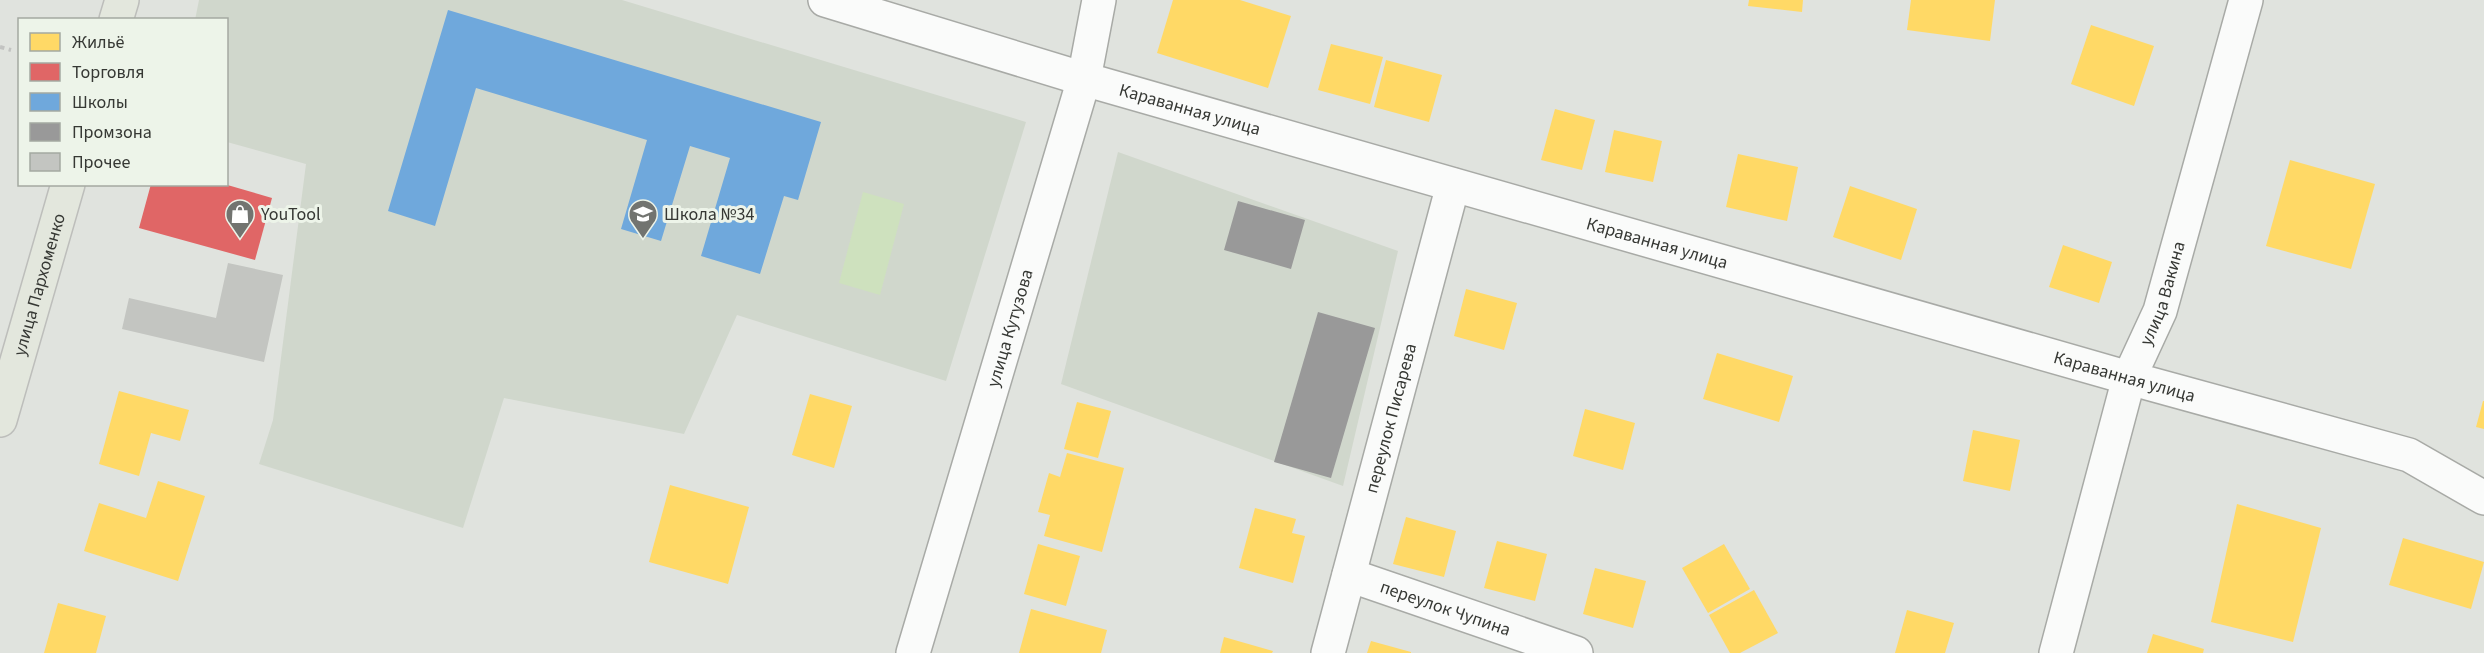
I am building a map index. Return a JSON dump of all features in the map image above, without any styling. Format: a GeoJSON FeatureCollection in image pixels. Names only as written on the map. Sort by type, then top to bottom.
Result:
{"type":"FeatureCollection","features":[{"type":"Feature","properties":{"kind":"main road"},"geometry":{"type":"LineString","coordinates":[[117,18],[122,0]]}},
{"type":"Feature","properties":{"kind":"main road","name":"улица Пархоменко"},"geometry":{"type":"LineString","coordinates":[[0,420],[67,186]]}},
{"type":"Feature","properties":{"kind":"street","name":"Караванная улица"},"geometry":{"type":"LineString","coordinates":[[825,0],[1084,79],[1453,185],[2129,378],[2409,455],[2484,498]]}},
{"type":"Feature","properties":{"kind":"street","name":"улица Кутузова"},"geometry":{"type":"LineString","coordinates":[[913,653],[1084,79],[1099,0]]}},
{"type":"Feature","properties":{"kind":"street","name":"улица Вакина"},"geometry":{"type":"LineString","coordinates":[[2056,653],[2129,378],[2160,311],[2246,0]]}},
{"type":"Feature","properties":{"kind":"street","name":"переулок Писарева"},"geometry":{"type":"LineString","coordinates":[[1328,653],[1453,185]]}},
{"type":"Feature","properties":{"kind":"street","name":"переулок Чупина"},"geometry":{"type":"LineString","coordinates":[[1349,575],[1576,653]]}},
{"type":"Feature","properties":{"kind":"path"},"geometry":{"type":"LineString","coordinates":[[0,47],[10,50]]}},
{"type":"Feature","properties":{"kind":"shaded area","name":"Школа №34"},"geometry":{"type":"Polygon","coordinates":[[[199,0],[622,0],[1026,122],[946,381],[737,315],[684,434],[504,398],[463,528],[259,464],[273,420],[306,164],[228,142],[228,18],[195,18],[199,0]]]}},
{"type":"Feature","properties":{"kind":"shaded area"},"geometry":{"type":"Polygon","coordinates":[[[1118,152],[1398,251],[1343,486],[1061,384],[1118,152]]]}},
{"type":"Feature","properties":{"kind":"green space"},"geometry":{"type":"Polygon","coordinates":[[[863,192],[904,204],[880,295],[839,283],[863,192]]]}},
{"type":"Feature","properties":{"kind":"building: Жильё"},"geometry":{"type":"Polygon","coordinates":[[[1173,0],[1240,0],[1291,16],[1268,88],[1157,53],[1173,0]]]}},
{"type":"Feature","properties":{"kind":"building: Жильё"},"geometry":{"type":"Polygon","coordinates":[[[1749,0],[1803,0],[1802,12],[1748,6],[1749,0]]]}},
{"type":"Feature","properties":{"kind":"building: Жильё"},"geometry":{"type":"Polygon","coordinates":[[[1911,0],[1995,0],[1990,41],[1907,30],[1911,0]]]}},
{"type":"Feature","properties":{"kind":"building: Жильё"},"geometry":{"type":"Polygon","coordinates":[[[2091,25],[2154,46],[2134,106],[2071,84],[2091,25]]]}},
{"type":"Feature","properties":{"kind":"building: Жильё"},"geometry":{"type":"Polygon","coordinates":[[[1331,44],[1383,57],[1370,104],[1318,90],[1331,44]]]}},
{"type":"Feature","properties":{"kind":"building: Жильё"},"geometry":{"type":"Polygon","coordinates":[[[1386,60],[1442,75],[1429,122],[1374,107],[1386,60]]]}},
{"type":"Feature","properties":{"kind":"building: Жильё"},"geometry":{"type":"Polygon","coordinates":[[[1555,109],[1595,120],[1582,170],[1541,160],[1555,109]]]}},
{"type":"Feature","properties":{"kind":"building: Жильё"},"geometry":{"type":"Polygon","coordinates":[[[1614,130],[1662,141],[1653,182],[1605,172],[1614,130]]]}},
{"type":"Feature","properties":{"kind":"building: Жильё"},"geometry":{"type":"Polygon","coordinates":[[[1738,154],[1798,167],[1787,221],[1726,207],[1738,154]]]}},
{"type":"Feature","properties":{"kind":"building: Жильё"},"geometry":{"type":"Polygon","coordinates":[[[2290,160],[2375,184],[2351,269],[2266,246],[2290,160]]]}},
{"type":"Feature","properties":{"kind":"building: Жильё"},"geometry":{"type":"Polygon","coordinates":[[[1850,186],[1917,209],[1901,260],[1833,237],[1850,186]]]}},
{"type":"Feature","properties":{"kind":"building: Жильё"},"geometry":{"type":"Polygon","coordinates":[[[2063,245],[2112,262],[2099,303],[2049,287],[2063,245]]]}},
{"type":"Feature","properties":{"kind":"building: Жильё"},"geometry":{"type":"Polygon","coordinates":[[[1466,289],[1517,303],[1504,350],[1454,336],[1466,289]]]}},
{"type":"Feature","properties":{"kind":"building: Жильё"},"geometry":{"type":"Polygon","coordinates":[[[1717,353],[1793,376],[1779,422],[1703,399],[1717,353]]]}},
{"type":"Feature","properties":{"kind":"building: Жильё"},"geometry":{"type":"Polygon","coordinates":[[[119,391],[189,410],[180,441],[151,433],[139,476],[99,464],[119,391]]]}},
{"type":"Feature","properties":{"kind":"building: Жильё"},"geometry":{"type":"Polygon","coordinates":[[[810,394],[852,406],[834,468],[792,455],[810,394]]]}},
{"type":"Feature","properties":{"kind":"building: Жильё"},"geometry":{"type":"Polygon","coordinates":[[[2484,401],[2484,429],[2476,427],[2484,401]]]}},
{"type":"Feature","properties":{"kind":"building: Жильё"},"geometry":{"type":"Polygon","coordinates":[[[1077,402],[1111,411],[1098,458],[1064,449],[1077,402]]]}},
{"type":"Feature","properties":{"kind":"building: Жильё"},"geometry":{"type":"Polygon","coordinates":[[[1585,409],[1635,423],[1623,470],[1573,456],[1585,409]]]}},
{"type":"Feature","properties":{"kind":"building: Жильё"},"geometry":{"type":"Polygon","coordinates":[[[1973,430],[2020,440],[2010,491],[1963,481],[1973,430]]]}},
{"type":"Feature","properties":{"kind":"building: Жильё"},"geometry":{"type":"Polygon","coordinates":[[[1067,453],[1124,468],[1102,552],[1044,536],[1050,515],[1038,512],[1049,473],[1060,477],[1067,453]]]}},
{"type":"Feature","properties":{"kind":"building: Жильё"},"geometry":{"type":"Polygon","coordinates":[[[158,481],[205,496],[178,581],[84,551],[99,503],[146,518],[158,481]]]}},
{"type":"Feature","properties":{"kind":"building: Жильё"},"geometry":{"type":"Polygon","coordinates":[[[670,485],[749,507],[728,584],[649,562],[670,485]]]}},
{"type":"Feature","properties":{"kind":"building: Жильё"},"geometry":{"type":"Polygon","coordinates":[[[2237,504],[2321,528],[2293,642],[2211,622],[2237,504]]]}},
{"type":"Feature","properties":{"kind":"building: Жильё"},"geometry":{"type":"Polygon","coordinates":[[[1255,508],[1296,519],[1292,533],[1305,536],[1293,583],[1239,568],[1255,508]]]}},
{"type":"Feature","properties":{"kind":"building: Жильё"},"geometry":{"type":"Polygon","coordinates":[[[1406,517],[1456,531],[1444,577],[1393,564],[1406,517]]]}},
{"type":"Feature","properties":{"kind":"building: Жильё"},"geometry":{"type":"Polygon","coordinates":[[[2403,538],[2484,562],[2471,609],[2389,585],[2403,538]]]}},
{"type":"Feature","properties":{"kind":"building: Жильё"},"geometry":{"type":"Polygon","coordinates":[[[1497,541],[1547,554],[1535,601],[1484,588],[1497,541]]]}},
{"type":"Feature","properties":{"kind":"building: Жильё"},"geometry":{"type":"Polygon","coordinates":[[[1038,544],[1080,556],[1066,606],[1024,594],[1038,544]]]}},
{"type":"Feature","properties":{"kind":"building: Жильё"},"geometry":{"type":"Polygon","coordinates":[[[1724,544],[1750,589],[1708,613],[1682,568],[1724,544]]]}},
{"type":"Feature","properties":{"kind":"building: Жильё"},"geometry":{"type":"Polygon","coordinates":[[[1595,568],[1646,581],[1633,628],[1583,614],[1595,568]]]}},
{"type":"Feature","properties":{"kind":"building: Жильё"},"geometry":{"type":"Polygon","coordinates":[[[1754,590],[1778,633],[1740,653],[1730,653],[1709,615],[1754,590]]]}},
{"type":"Feature","properties":{"kind":"building: Жильё"},"geometry":{"type":"Polygon","coordinates":[[[58,603],[106,616],[96,653],[44,653],[58,603]]]}},
{"type":"Feature","properties":{"kind":"building: Жильё"},"geometry":{"type":"Polygon","coordinates":[[[1031,609],[1107,630],[1101,653],[1019,653],[1031,609]]]}},
{"type":"Feature","properties":{"kind":"building: Жильё"},"geometry":{"type":"Polygon","coordinates":[[[1907,610],[1954,623],[1945,653],[1895,653],[1907,610]]]}},
{"type":"Feature","properties":{"kind":"building: Жильё"},"geometry":{"type":"Polygon","coordinates":[[[2153,634],[2204,649],[2203,653],[2147,653],[2153,634]]]}},
{"type":"Feature","properties":{"kind":"building: Жильё"},"geometry":{"type":"Polygon","coordinates":[[[1224,637],[1273,651],[1272,653],[1220,653],[1224,637]]]}},
{"type":"Feature","properties":{"kind":"building: Жильё"},"geometry":{"type":"Polygon","coordinates":[[[1371,641],[1411,652],[1411,653],[1367,653],[1371,641]]]}},
{"type":"Feature","properties":{"kind":"building: Торговля"},"geometry":{"type":"Polygon","coordinates":[[[228,185],[272,198],[255,260],[139,228],[150,186],[228,185]]]}},
{"type":"Feature","properties":{"kind":"building: Школы"},"geometry":{"type":"Polygon","coordinates":[[[448,10],[821,122],[798,200],[784,196],[760,274],[701,256],[730,158],[690,146],[661,241],[621,229],[647,140],[476,88],[435,226],[388,211],[448,10]]]}},
{"type":"Feature","properties":{"kind":"building: Промзона"},"geometry":{"type":"Polygon","coordinates":[[[1238,201],[1305,220],[1291,269],[1224,250],[1238,201]]]}},
{"type":"Feature","properties":{"kind":"building: Промзона"},"geometry":{"type":"Polygon","coordinates":[[[1318,312],[1375,328],[1331,478],[1274,462],[1318,312]]]}},
{"type":"Feature","properties":{"kind":"building: Прочее"},"geometry":{"type":"Polygon","coordinates":[[[228,263],[283,275],[264,362],[122,329],[129,298],[216,318],[228,263]]]}},
{"type":"Feature","properties":{"kind":"place","name":"YouTool"},"geometry":{"type":"Point","coordinates":[240,240]}},
{"type":"Feature","properties":{"kind":"place","name":"Школа №34"},"geometry":{"type":"Point","coordinates":[643,240]}}]}
